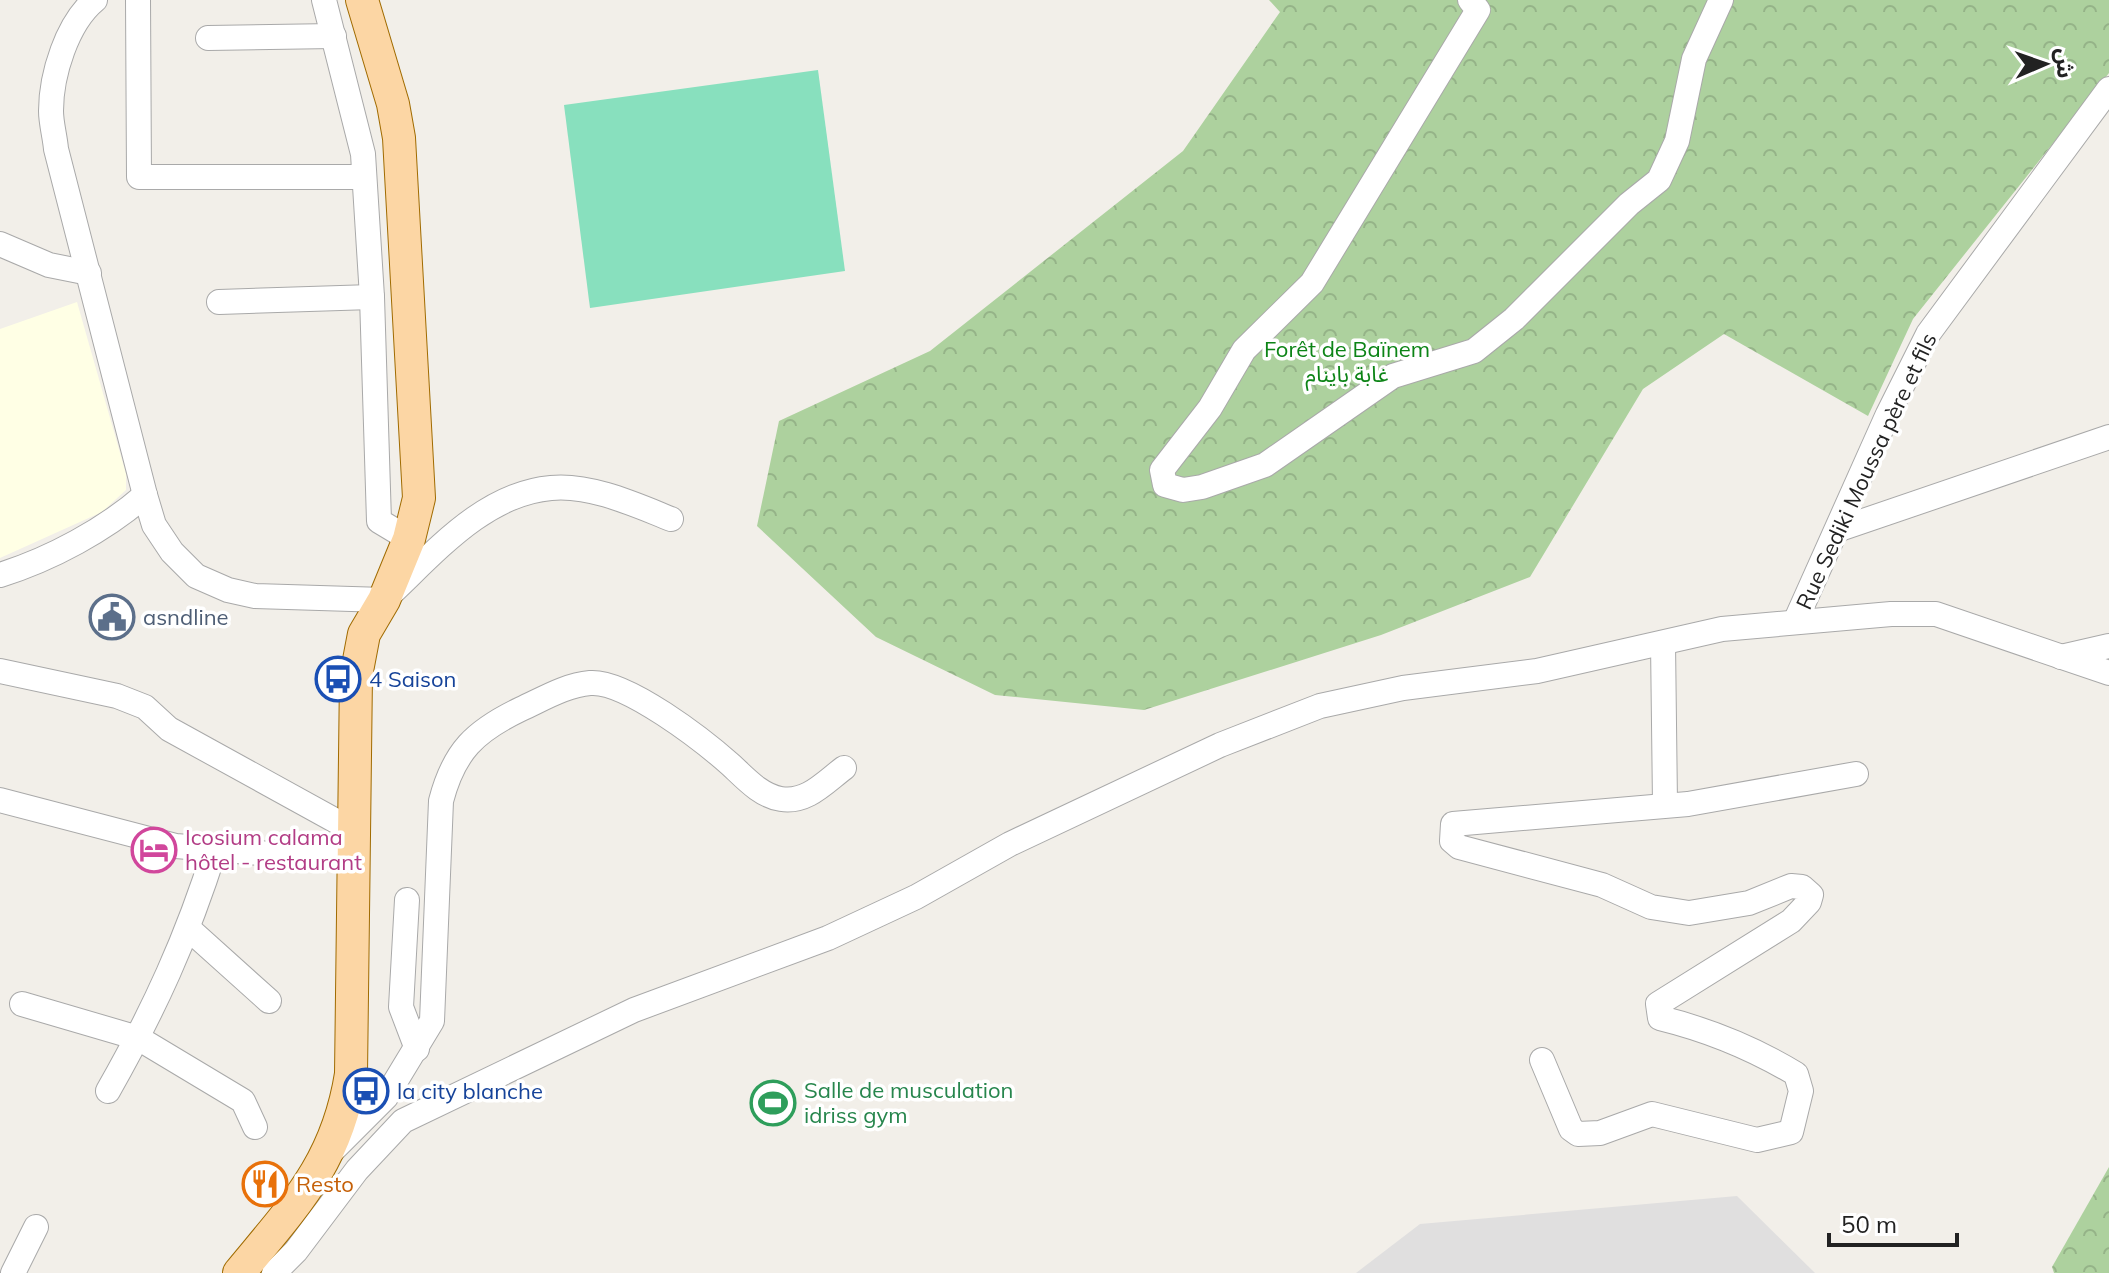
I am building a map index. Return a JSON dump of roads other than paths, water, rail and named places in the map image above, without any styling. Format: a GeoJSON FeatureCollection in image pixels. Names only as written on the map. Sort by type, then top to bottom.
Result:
{"type":"FeatureCollection","features":[{"type":"Feature","properties":{"kind":"main road"},"geometry":{"type":"LineString","coordinates":[[239,1273],[298,1202],[329,1154],[345,1114],[351,1074],[356,676],[364,634],[384,600],[409,539],[419,498],[403,178],[393,104],[362,0]]}},
{"type":"Feature","properties":{"kind":"street"},"geometry":{"type":"LineString","coordinates":[[95,0],[83,10],[69,37],[56,78],[51,111],[56,149],[154,525],[172,552],[196,576],[228,590],[255,596],[384,600],[476,515],[517,496],[553,487],[593,493],[671,519]]}},
{"type":"Feature","properties":{"kind":"street"},"geometry":{"type":"LineString","coordinates":[[138,0],[139,177],[363,177]]}},
{"type":"Feature","properties":{"kind":"street"},"geometry":{"type":"LineString","coordinates":[[324,0],[363,154],[372,297],[379,521],[409,539]]}},
{"type":"Feature","properties":{"kind":"street"},"geometry":{"type":"LineString","coordinates":[[1470,0],[1478,10],[1312,283],[1244,350],[1210,408],[1162,470],[1165,485],[1183,490],[1202,487],[1265,465],[1393,376],[1474,351],[1514,319],[1629,204],[1659,180],[1677,141],[1694,59],[1721,0]]}},
{"type":"Feature","properties":{"kind":"street"},"geometry":{"type":"LineString","coordinates":[[208,38],[334,36]]}},
{"type":"Feature","properties":{"kind":"street","name":"Rue Sediki Moussa père et fils"},"geometry":{"type":"LineString","coordinates":[[1795,622],[1928,334],[2109,89]]}},
{"type":"Feature","properties":{"kind":"street"},"geometry":{"type":"LineString","coordinates":[[0,244],[49,265],[89,273]]}},
{"type":"Feature","properties":{"kind":"street"},"geometry":{"type":"LineString","coordinates":[[219,302],[372,297]]}},
{"type":"Feature","properties":{"kind":"street"},"geometry":{"type":"LineString","coordinates":[[1837,530],[2109,437]]}},
{"type":"Feature","properties":{"kind":"street"},"geometry":{"type":"LineString","coordinates":[[0,575],[23,568],[100,528],[145,495]]}},
{"type":"Feature","properties":{"kind":"street"},"geometry":{"type":"LineString","coordinates":[[100,528],[134,528],[172,552]]}},
{"type":"Feature","properties":{"kind":"street"},"geometry":{"type":"LineString","coordinates":[[274,1273],[296,1251],[357,1170],[403,1121],[510,1073],[634,1010],[828,938],[916,897],[1010,844],[1206,751],[1320,706],[1403,688],[1537,671],[1722,629],[1891,614],[1936,614],[2109,673]]}},
{"type":"Feature","properties":{"kind":"street"},"geometry":{"type":"LineString","coordinates":[[1663,643],[1665,804]]}},
{"type":"Feature","properties":{"kind":"street"},"geometry":{"type":"LineString","coordinates":[[2058,657],[2109,646]]}},
{"type":"Feature","properties":{"kind":"street"},"geometry":{"type":"LineString","coordinates":[[0,671],[117,696],[145,707],[169,729],[355,843]]}},
{"type":"Feature","properties":{"kind":"street"},"geometry":{"type":"LineString","coordinates":[[329,1154],[386,1097],[432,1021],[441,801],[448,772],[462,749],[496,721],[569,687],[593,682],[620,691],[693,730],[758,790],[778,799],[803,800],[844,768]]}},
{"type":"Feature","properties":{"kind":"street"},"geometry":{"type":"LineString","coordinates":[[1542,1060],[1571,1129],[1578,1134],[1600,1133],[1652,1114],[1757,1140],[1791,1132],[1801,1091],[1796,1074],[1760,1052],[1699,1028],[1660,1018],[1658,1004],[1791,921],[1809,902],[1811,895],[1806,889],[1791,886],[1749,903],[1689,913],[1651,907],[1602,885],[1459,847],[1452,841],[1453,824],[1688,804],[1856,774]]}},
{"type":"Feature","properties":{"kind":"street"},"geometry":{"type":"LineString","coordinates":[[0,800],[176,846],[270,854],[355,843]]}},
{"type":"Feature","properties":{"kind":"street"},"geometry":{"type":"LineString","coordinates":[[108,1091],[138,1038],[190,930],[215,849]]}},
{"type":"Feature","properties":{"kind":"street"},"geometry":{"type":"LineString","coordinates":[[407,900],[401,1007],[417,1049]]}},
{"type":"Feature","properties":{"kind":"street"},"geometry":{"type":"LineString","coordinates":[[190,930],[269,1001]]}},
{"type":"Feature","properties":{"kind":"street"},"geometry":{"type":"LineString","coordinates":[[22,1004],[138,1038],[243,1101],[255,1127]]}},
{"type":"Feature","properties":{"kind":"street"},"geometry":{"type":"LineString","coordinates":[[13,1273],[36,1227]]}},
{"type":"Feature","properties":{"kind":"place","name":"asndline"},"geometry":{"type":"Point","coordinates":[112,617]}},
{"type":"Feature","properties":{"kind":"place","name":"4 Saison"},"geometry":{"type":"Point","coordinates":[338,679]}},
{"type":"Feature","properties":{"kind":"place","name":"Icosium calama hôtel - restaurant"},"geometry":{"type":"Point","coordinates":[154,850]}},
{"type":"Feature","properties":{"kind":"place","name":"la city blanche"},"geometry":{"type":"Point","coordinates":[366,1091]}},
{"type":"Feature","properties":{"kind":"place","name":"Salle de musculation idriss gym"},"geometry":{"type":"Point","coordinates":[773,1103]}},
{"type":"Feature","properties":{"kind":"place","name":"Resto"},"geometry":{"type":"Point","coordinates":[265,1184]}},
{"type":"Feature","properties":{"kind":"park label","name":"Forêt de Baïnem غابة باينام"},"geometry":{"type":"Point","coordinates":[1347,362]}}]}
